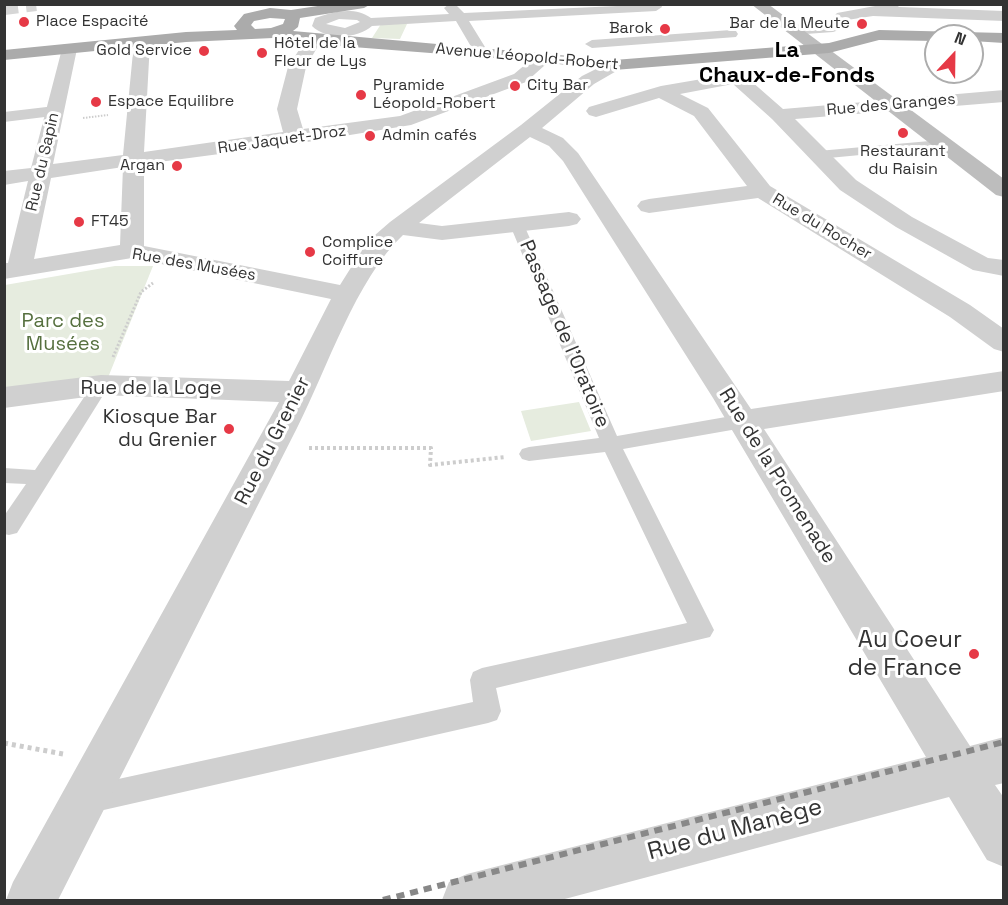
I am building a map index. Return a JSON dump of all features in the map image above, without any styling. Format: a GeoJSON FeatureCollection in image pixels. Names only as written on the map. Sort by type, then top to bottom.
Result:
{"type":"FeatureCollection","features":[{"type":"Feature","properties":{"kind":"main road"},"geometry":{"type":"LineString","coordinates":[[758,4],[941,144],[1000,184]]}},
{"type":"Feature","properties":{"kind":"main road"},"geometry":{"type":"LineString","coordinates":[[4,55],[69,52],[249,25],[269,9],[291,15],[356,10]]}},
{"type":"Feature","properties":{"kind":"main road"},"geometry":{"type":"LineString","coordinates":[[273,33],[290,27],[293,21],[291,15]]}},
{"type":"Feature","properties":{"kind":"main road"},"geometry":{"type":"LineString","coordinates":[[4,40],[249,25]]}},
{"type":"Feature","properties":{"kind":"main road","name":"Avenue Léopold-Robert"},"geometry":{"type":"LineString","coordinates":[[249,25],[273,33],[314,39],[544,57],[614,65],[817,50],[879,35],[924,36]]}},
{"type":"Feature","properties":{"kind":"main road"},"geometry":{"type":"LineString","coordinates":[[984,37],[1004,38]]}},
{"type":"Feature","properties":{"kind":"street"},"geometry":{"type":"LineString","coordinates":[[447,4],[461,18],[478,47]]}},
{"type":"Feature","properties":{"kind":"street"},"geometry":{"type":"LineString","coordinates":[[792,30],[833,27],[831,18],[911,4]]}},
{"type":"Feature","properties":{"kind":"street"},"geometry":{"type":"LineString","coordinates":[[368,22],[356,10],[331,16],[318,24],[328,30],[355,34],[368,22],[656,8]]}},
{"type":"Feature","properties":{"kind":"street"},"geometry":{"type":"LineString","coordinates":[[872,11],[1004,16]]}},
{"type":"Feature","properties":{"kind":"street"},"geometry":{"type":"LineString","coordinates":[[679,25],[691,37]]}},
{"type":"Feature","properties":{"kind":"street"},"geometry":{"type":"LineString","coordinates":[[592,44],[731,34]]}},
{"type":"Feature","properties":{"kind":"street"},"geometry":{"type":"LineString","coordinates":[[295,138],[287,109],[297,67],[314,39]]}},
{"type":"Feature","properties":{"kind":"street"},"geometry":{"type":"LineString","coordinates":[[132,251],[134,160],[142,42]]}},
{"type":"Feature","properties":{"kind":"street","name":"Rue du Sapin"},"geometry":{"type":"LineString","coordinates":[[12,270],[29,219],[69,52]]}},
{"type":"Feature","properties":{"kind":"street","name":"Rue Jaquet-Droz"},"geometry":{"type":"LineString","coordinates":[[4,178],[404,121],[520,78],[544,57]]}},
{"type":"Feature","properties":{"kind":"street","name":"Rue du Grenier"},"geometry":{"type":"LineString","coordinates":[[30,900],[299,392],[347,294],[376,247],[398,227],[528,129],[588,80],[614,65]]}},
{"type":"Feature","properties":{"kind":"street"},"geometry":{"type":"LineString","coordinates":[[596,111],[661,92],[737,78],[779,115],[848,185],[904,222],[982,265],[1004,268]]}},
{"type":"Feature","properties":{"kind":"street","name":"Rue du Rocher"},"geometry":{"type":"LineString","coordinates":[[661,92],[701,112],[762,191],[960,311],[1004,343]]}},
{"type":"Feature","properties":{"kind":"street","name":"Rue des Granges"},"geometry":{"type":"LineString","coordinates":[[779,115],[1004,96]]}},
{"type":"Feature","properties":{"kind":"street"},"geometry":{"type":"LineString","coordinates":[[4,117],[55,111]]}},
{"type":"Feature","properties":{"kind":"street","name":"Rue de la Promenade"},"geometry":{"type":"LineString","coordinates":[[528,129],[556,142],[571,157],[743,421],[981,765],[1004,843]]}},
{"type":"Feature","properties":{"kind":"street"},"geometry":{"type":"LineString","coordinates":[[649,206],[762,191]]}},
{"type":"Feature","properties":{"kind":"street"},"geometry":{"type":"LineString","coordinates":[[4,222],[29,219]]}},
{"type":"Feature","properties":{"kind":"street"},"geometry":{"type":"LineString","coordinates":[[398,227],[442,233],[569,219]]}},
{"type":"Feature","properties":{"kind":"street","name":"Rue des Musées"},"geometry":{"type":"LineString","coordinates":[[12,270],[132,251],[347,294]]}},
{"type":"Feature","properties":{"kind":"street"},"geometry":{"type":"LineString","coordinates":[[743,421],[1004,381]]}},
{"type":"Feature","properties":{"kind":"street","name":"Rue de la Loge"},"geometry":{"type":"LineString","coordinates":[[4,398],[101,385],[299,392]]}},
{"type":"Feature","properties":{"kind":"street","name":"Rue du Manège"},"geometry":{"type":"LineString","coordinates":[[468,900],[981,765]]}},
{"type":"Feature","properties":{"kind":"lane"},"geometry":{"type":"LineString","coordinates":[[818,155],[941,144]]}},
{"type":"Feature","properties":{"kind":"lane","name":"Passage de l'Oratoire"},"geometry":{"type":"LineString","coordinates":[[84,801],[488,711],[482,680],[702,630],[611,444],[518,225]]}},
{"type":"Feature","properties":{"kind":"lane"},"geometry":{"type":"LineString","coordinates":[[9,527],[101,385]]}},
{"type":"Feature","properties":{"kind":"lane"},"geometry":{"type":"LineString","coordinates":[[522,455],[611,444],[743,421]]}},
{"type":"Feature","properties":{"kind":"lane"},"geometry":{"type":"LineString","coordinates":[[4,475],[41,478]]}},
{"type":"Feature","properties":{"kind":"path"},"geometry":{"type":"LineString","coordinates":[[74,119],[114,114]]}},
{"type":"Feature","properties":{"kind":"path"},"geometry":{"type":"LineString","coordinates":[[101,385],[141,292],[155,281]]}},
{"type":"Feature","properties":{"kind":"path"},"geometry":{"type":"LineString","coordinates":[[300,449],[432,448],[430,465],[522,455]]}},
{"type":"Feature","properties":{"kind":"path"},"geometry":{"type":"LineString","coordinates":[[4,743],[70,755]]}},
{"type":"Feature","properties":{"kind":"green space"},"geometry":{"type":"Polygon","coordinates":[[[381,24],[407,24],[400,39],[372,38],[381,24]]]}},
{"type":"Feature","properties":{"kind":"green space","name":"Parc des Musées"},"geometry":{"type":"Polygon","coordinates":[[[115,266],[153,266],[101,395],[5,405],[5,285],[115,266]]]}},
{"type":"Feature","properties":{"kind":"green space"},"geometry":{"type":"Polygon","coordinates":[[[579,402],[591,431],[531,441],[521,411],[579,402]]]}},
{"type":"Feature","properties":{"kind":"tunnel"},"geometry":{"type":"LineString","coordinates":[[4,8],[36,4]]}},
{"type":"Feature","properties":{"kind":"railway"},"geometry":{"type":"LineString","coordinates":[[383,900],[1004,742]]}},
{"type":"Feature","properties":{"kind":"place","name":"Place Espacité"},"geometry":{"type":"Point","coordinates":[24,22]}},
{"type":"Feature","properties":{"kind":"place","name":"Bar de la Meute"},"geometry":{"type":"Point","coordinates":[862,24]}},
{"type":"Feature","properties":{"kind":"place","name":"Barok"},"geometry":{"type":"Point","coordinates":[665,29]}},
{"type":"Feature","properties":{"kind":"place","name":"Gold Service"},"geometry":{"type":"Point","coordinates":[204,51]}},
{"type":"Feature","properties":{"kind":"place","name":"Hôtel de la Fleur de Lys"},"geometry":{"type":"Point","coordinates":[262,53]}},
{"type":"Feature","properties":{"kind":"place","name":"City Bar"},"geometry":{"type":"Point","coordinates":[515,86]}},
{"type":"Feature","properties":{"kind":"place","name":"Pyramide Léopold-Robert"},"geometry":{"type":"Point","coordinates":[361,95]}},
{"type":"Feature","properties":{"kind":"place","name":"Espace Equilibre"},"geometry":{"type":"Point","coordinates":[96,102]}},
{"type":"Feature","properties":{"kind":"place","name":"Restaurant du Raisin"},"geometry":{"type":"Point","coordinates":[903,133]}},
{"type":"Feature","properties":{"kind":"place","name":"Admin cafés"},"geometry":{"type":"Point","coordinates":[370,136]}},
{"type":"Feature","properties":{"kind":"place","name":"Argan"},"geometry":{"type":"Point","coordinates":[177,166]}},
{"type":"Feature","properties":{"kind":"place","name":"FT45"},"geometry":{"type":"Point","coordinates":[79,222]}},
{"type":"Feature","properties":{"kind":"place","name":"Complice Coiffure"},"geometry":{"type":"Point","coordinates":[310,252]}},
{"type":"Feature","properties":{"kind":"place","name":"Kiosque Bar du Grenier"},"geometry":{"type":"Point","coordinates":[229,429]}},
{"type":"Feature","properties":{"kind":"place","name":"Au Coeur de France"},"geometry":{"type":"Point","coordinates":[974,654]}},
{"type":"Feature","properties":{"kind":"district","name":"La Chaux-de-Fonds"},"geometry":{"type":"Point","coordinates":[787,64]}}]}
